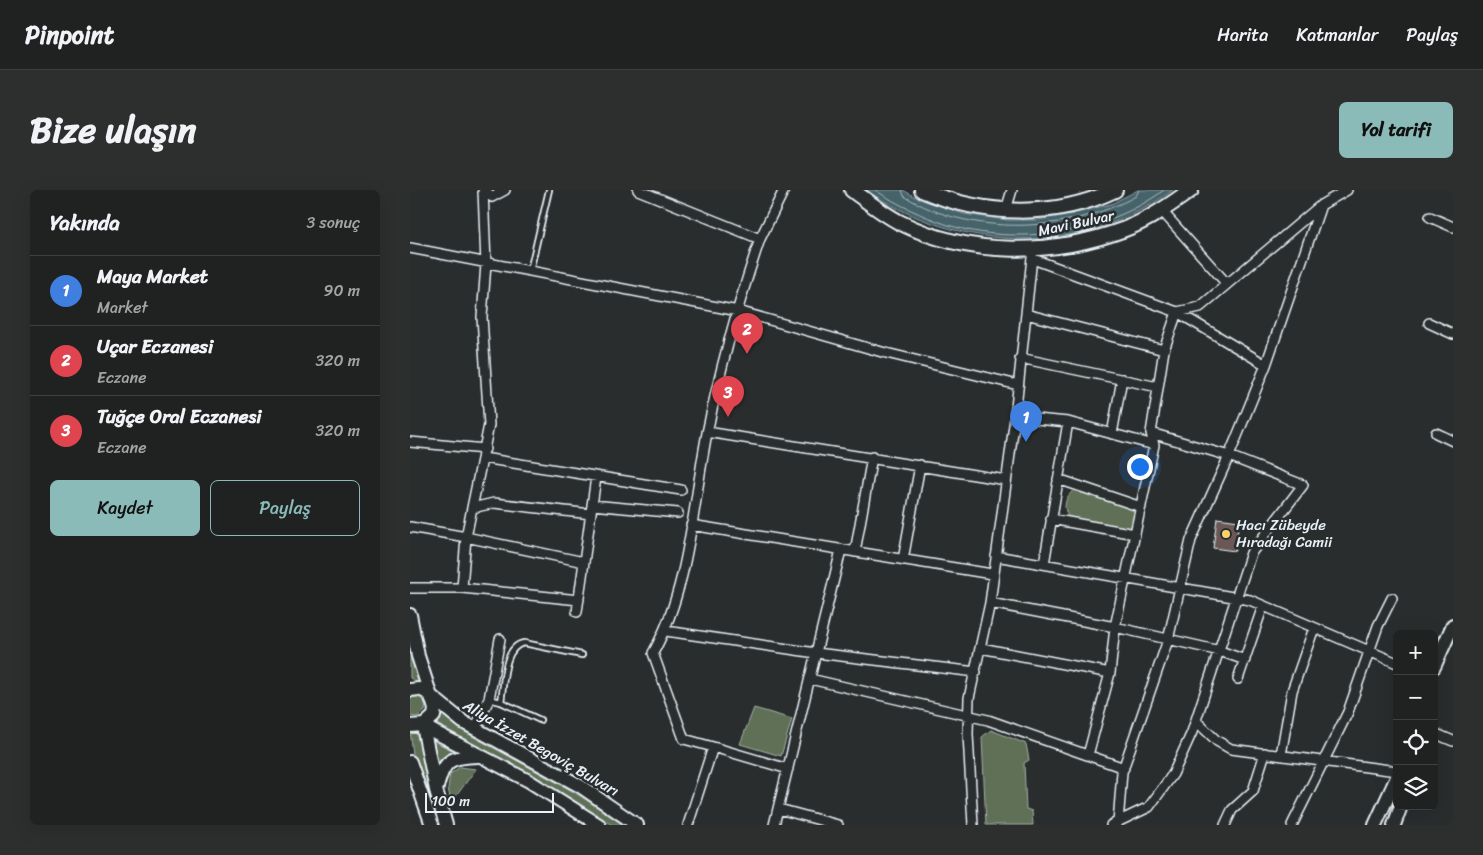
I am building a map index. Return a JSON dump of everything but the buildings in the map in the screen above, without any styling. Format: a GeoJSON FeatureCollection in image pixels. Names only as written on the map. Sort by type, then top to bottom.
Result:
{"type":"FeatureCollection","features":[{"type":"Feature","properties":{"kind":"main road","name":"Mavi Bulvar"},"geometry":{"type":"LineString","coordinates":[[852,190],[900,222],[938,237],[967,245],[1014,249],[1033,254],[1125,229],[1162,210],[1190,190]]}},
{"type":"Feature","properties":{"kind":"main road","name":"Mavi Bulvar"},"geometry":{"type":"LineString","coordinates":[[922,190],[968,206],[1006,210],[1053,209],[1100,197],[1115,190]]}},
{"type":"Feature","properties":{"kind":"main road"},"geometry":{"type":"LineString","coordinates":[[410,615],[418,656],[435,709],[434,716],[416,726]]}},
{"type":"Feature","properties":{"kind":"main road"},"geometry":{"type":"LineString","coordinates":[[1438,658],[1453,626]]}},
{"type":"Feature","properties":{"kind":"main road"},"geometry":{"type":"LineString","coordinates":[[410,690],[419,689],[431,696]]}},
{"type":"Feature","properties":{"kind":"main road","name":"Aliya İzzet Begoviç Bulvarı"},"geometry":{"type":"LineString","coordinates":[[431,696],[445,710],[475,729],[572,781],[637,825]]}},
{"type":"Feature","properties":{"kind":"main road"},"geometry":{"type":"LineString","coordinates":[[416,726],[529,781],[599,825]]}},
{"type":"Feature","properties":{"kind":"main road"},"geometry":{"type":"LineString","coordinates":[[416,726],[446,825]]}},
{"type":"Feature","properties":{"kind":"main road"},"geometry":{"type":"LineString","coordinates":[[436,790],[441,771],[449,760],[462,756],[481,756]]}},
{"type":"Feature","properties":{"kind":"main road"},"geometry":{"type":"LineString","coordinates":[[410,762],[432,825]]}},
{"type":"Feature","properties":{"kind":"main road"},"geometry":{"type":"LineString","coordinates":[[1375,825],[1393,786]]}},
{"type":"Feature","properties":{"kind":"main road"},"geometry":{"type":"LineString","coordinates":[[1394,825],[1400,810]]}},
{"type":"Feature","properties":{"kind":"street"},"geometry":{"type":"LineString","coordinates":[[484,190],[492,197],[505,190]]}},
{"type":"Feature","properties":{"kind":"street"},"geometry":{"type":"LineString","coordinates":[[462,588],[466,537],[489,425],[482,317],[486,264],[484,190]]}},
{"type":"Feature","properties":{"kind":"street"},"geometry":{"type":"LineString","coordinates":[[638,190],[760,239]]}},
{"type":"Feature","properties":{"kind":"street"},"geometry":{"type":"LineString","coordinates":[[784,190],[760,239],[741,296],[708,432],[679,587],[666,631],[653,653],[684,739],[788,769]]}},
{"type":"Feature","properties":{"kind":"street"},"geometry":{"type":"LineString","coordinates":[[1006,210],[1012,190]]}},
{"type":"Feature","properties":{"kind":"street"},"geometry":{"type":"LineString","coordinates":[[1177,312],[1200,307],[1321,205],[1347,190]]}},
{"type":"Feature","properties":{"kind":"street"},"geometry":{"type":"LineString","coordinates":[[1115,824],[1124,768],[1168,640],[1191,540],[1229,456],[1266,365],[1321,205]]}},
{"type":"Feature","properties":{"kind":"street"},"geometry":{"type":"LineString","coordinates":[[1162,210],[1227,284]]}},
{"type":"Feature","properties":{"kind":"street"},"geometry":{"type":"LineString","coordinates":[[1430,217],[1453,227]]}},
{"type":"Feature","properties":{"kind":"street"},"geometry":{"type":"LineString","coordinates":[[410,248],[529,273],[738,311],[882,352],[1018,385]]}},
{"type":"Feature","properties":{"kind":"street"},"geometry":{"type":"LineString","coordinates":[[973,825],[968,717],[969,698],[990,603],[992,574],[1015,417],[1020,358],[1033,254],[1177,312],[1266,365]]}},
{"type":"Feature","properties":{"kind":"street"},"geometry":{"type":"LineString","coordinates":[[1088,755],[1110,673],[1115,627],[1154,445],[1150,432],[1164,350],[1177,312]]}},
{"type":"Feature","properties":{"kind":"street"},"geometry":{"type":"LineString","coordinates":[[1026,314],[1164,350]]}},
{"type":"Feature","properties":{"kind":"street"},"geometry":{"type":"LineString","coordinates":[[1429,323],[1453,334]]}},
{"type":"Feature","properties":{"kind":"street"},"geometry":{"type":"LineString","coordinates":[[1020,358],[1158,387]]}},
{"type":"Feature","properties":{"kind":"street"},"geometry":{"type":"LineString","coordinates":[[1112,434],[1122,379]]}},
{"type":"Feature","properties":{"kind":"street"},"geometry":{"type":"LineString","coordinates":[[1015,417],[1068,422],[1154,445]]}},
{"type":"Feature","properties":{"kind":"street"},"geometry":{"type":"LineString","coordinates":[[1044,564],[1068,422]]}},
{"type":"Feature","properties":{"kind":"street"},"geometry":{"type":"LineString","coordinates":[[708,432],[1006,480]]}},
{"type":"Feature","properties":{"kind":"street"},"geometry":{"type":"LineString","coordinates":[[1115,824],[1149,807],[1160,795],[1173,774],[1196,721],[1250,553],[1302,485],[1229,456],[1150,432]]}},
{"type":"Feature","properties":{"kind":"street"},"geometry":{"type":"LineString","coordinates":[[1436,433],[1453,441]]}},
{"type":"Feature","properties":{"kind":"street"},"geometry":{"type":"LineString","coordinates":[[410,442],[484,454],[596,477],[681,490]]}},
{"type":"Feature","properties":{"kind":"street"},"geometry":{"type":"LineString","coordinates":[[855,552],[872,457]]}},
{"type":"Feature","properties":{"kind":"street"},"geometry":{"type":"LineString","coordinates":[[903,560],[920,465]]}},
{"type":"Feature","properties":{"kind":"street"},"geometry":{"type":"LineString","coordinates":[[577,612],[596,477]]}},
{"type":"Feature","properties":{"kind":"street"},"geometry":{"type":"LineString","coordinates":[[1058,479],[1141,506]]}},
{"type":"Feature","properties":{"kind":"street"},"geometry":{"type":"LineString","coordinates":[[472,508],[494,503],[591,510],[678,513]]}},
{"type":"Feature","properties":{"kind":"street"},"geometry":{"type":"LineString","coordinates":[[1051,519],[1135,534]]}},
{"type":"Feature","properties":{"kind":"street"},"geometry":{"type":"LineString","coordinates":[[690,525],[992,574]]}},
{"type":"Feature","properties":{"kind":"street"},"geometry":{"type":"LineString","coordinates":[[410,527],[584,562]]}},
{"type":"Feature","properties":{"kind":"street"},"geometry":{"type":"LineString","coordinates":[[774,825],[841,550]]}},
{"type":"Feature","properties":{"kind":"street"},"geometry":{"type":"LineString","coordinates":[[996,556],[1236,598],[1263,606],[1393,661]]}},
{"type":"Feature","properties":{"kind":"street"},"geometry":{"type":"LineString","coordinates":[[410,588],[462,588],[579,600]]}},
{"type":"Feature","properties":{"kind":"street"},"geometry":{"type":"LineString","coordinates":[[1292,825],[1326,760],[1348,712],[1378,626],[1392,598]]}},
{"type":"Feature","properties":{"kind":"street"},"geometry":{"type":"LineString","coordinates":[[990,603],[1115,627],[1220,651],[1245,660]]}},
{"type":"Feature","properties":{"kind":"street"},"geometry":{"type":"LineString","coordinates":[[1238,679],[1263,606]]}},
{"type":"Feature","properties":{"kind":"street"},"geometry":{"type":"LineString","coordinates":[[1281,755],[1292,691],[1314,628]]}},
{"type":"Feature","properties":{"kind":"street"},"geometry":{"type":"LineString","coordinates":[[666,631],[816,653],[976,672]]}},
{"type":"Feature","properties":{"kind":"street"},"geometry":{"type":"LineString","coordinates":[[475,729],[489,699],[500,640]]}},
{"type":"Feature","properties":{"kind":"street"},"geometry":{"type":"LineString","coordinates":[[981,648],[1110,673]]}},
{"type":"Feature","properties":{"kind":"street"},"geometry":{"type":"LineString","coordinates":[[810,679],[968,717],[988,720],[1124,768]]}},
{"type":"Feature","properties":{"kind":"street"},"geometry":{"type":"LineString","coordinates":[[1196,721],[1217,741],[1231,749],[1326,760],[1393,770]]}},
{"type":"Feature","properties":{"kind":"street"},"geometry":{"type":"LineString","coordinates":[[1438,734],[1453,741]]}},
{"type":"Feature","properties":{"kind":"street"},"geometry":{"type":"LineString","coordinates":[[688,825],[713,747]]}},
{"type":"Feature","properties":{"kind":"street"},"geometry":{"type":"LineString","coordinates":[[1225,825],[1232,810],[1253,791],[1265,753]]}},
{"type":"Feature","properties":{"kind":"street"},"geometry":{"type":"LineString","coordinates":[[779,809],[838,825]]}},
{"type":"Feature","properties":{"kind":"lane"},"geometry":{"type":"LineString","coordinates":[[529,273],[549,190]]}},
{"type":"Feature","properties":{"kind":"lane"},"geometry":{"type":"LineString","coordinates":[[501,702],[509,653],[516,646],[524,643],[582,655]]}},
{"type":"Feature","properties":{"kind":"lane"},"geometry":{"type":"LineString","coordinates":[[489,699],[501,702],[540,720]]}},
{"type":"Feature","properties":{"kind":"green space"},"geometry":{"type":"Polygon","coordinates":[[[1074,490],[1139,511],[1135,531],[1069,517],[1065,506],[1068,496],[1074,490]]]}},
{"type":"Feature","properties":{"kind":"green space"},"geometry":{"type":"Polygon","coordinates":[[[410,644],[420,684],[410,678],[410,644]]]}},
{"type":"Feature","properties":{"kind":"green space"},"geometry":{"type":"Polygon","coordinates":[[[410,698],[422,699],[425,705],[425,711],[417,717],[410,716],[410,698]]]}},
{"type":"Feature","properties":{"kind":"green space"},"geometry":{"type":"Polygon","coordinates":[[[754,708],[792,719],[781,756],[740,744],[754,708]]]}},
{"type":"Feature","properties":{"kind":"green space"},"geometry":{"type":"Polygon","coordinates":[[[441,714],[461,730],[574,792],[624,825],[612,825],[534,777],[437,724],[441,714]]]}},
{"type":"Feature","properties":{"kind":"green space"},"geometry":{"type":"Polygon","coordinates":[[[991,730],[1026,744],[1029,760],[1024,763],[1026,809],[1032,811],[1033,825],[986,825],[982,737],[991,730]]]}},
{"type":"Feature","properties":{"kind":"green space"},"geometry":{"type":"Polygon","coordinates":[[[410,731],[422,735],[441,825],[437,825],[413,754],[410,731]]]}},
{"type":"Feature","properties":{"kind":"green space"},"geometry":{"type":"Polygon","coordinates":[[[433,741],[456,752],[444,758],[437,768],[433,741]]]}},
{"type":"Feature","properties":{"kind":"green space"},"geometry":{"type":"Polygon","coordinates":[[[460,767],[476,769],[451,803],[448,788],[450,774],[460,767]]]}},
{"type":"Feature","properties":{"kind":"water"},"geometry":{"type":"Polygon","coordinates":[[[866,190],[903,190],[919,199],[964,214],[1007,220],[1038,220],[1111,204],[1138,190],[1173,190],[1137,212],[1099,227],[1060,236],[1020,239],[979,235],[940,226],[902,211],[866,190]]]}},
{"type":"Feature","properties":{"kind":"place","name":"Uçar Eczanesi"},"geometry":{"type":"Point","coordinates":[747,354]}},
{"type":"Feature","properties":{"kind":"place","name":"Tuğçe Oral Eczanesi"},"geometry":{"type":"Point","coordinates":[728,417]}},
{"type":"Feature","properties":{"kind":"place","name":"Maya Market"},"geometry":{"type":"Point","coordinates":[1026,442]}},
{"type":"Feature","properties":{"kind":"place","name":"Hacı Zübeyde Hıradağı Camii"},"geometry":{"type":"Point","coordinates":[1226,534]}}]}
